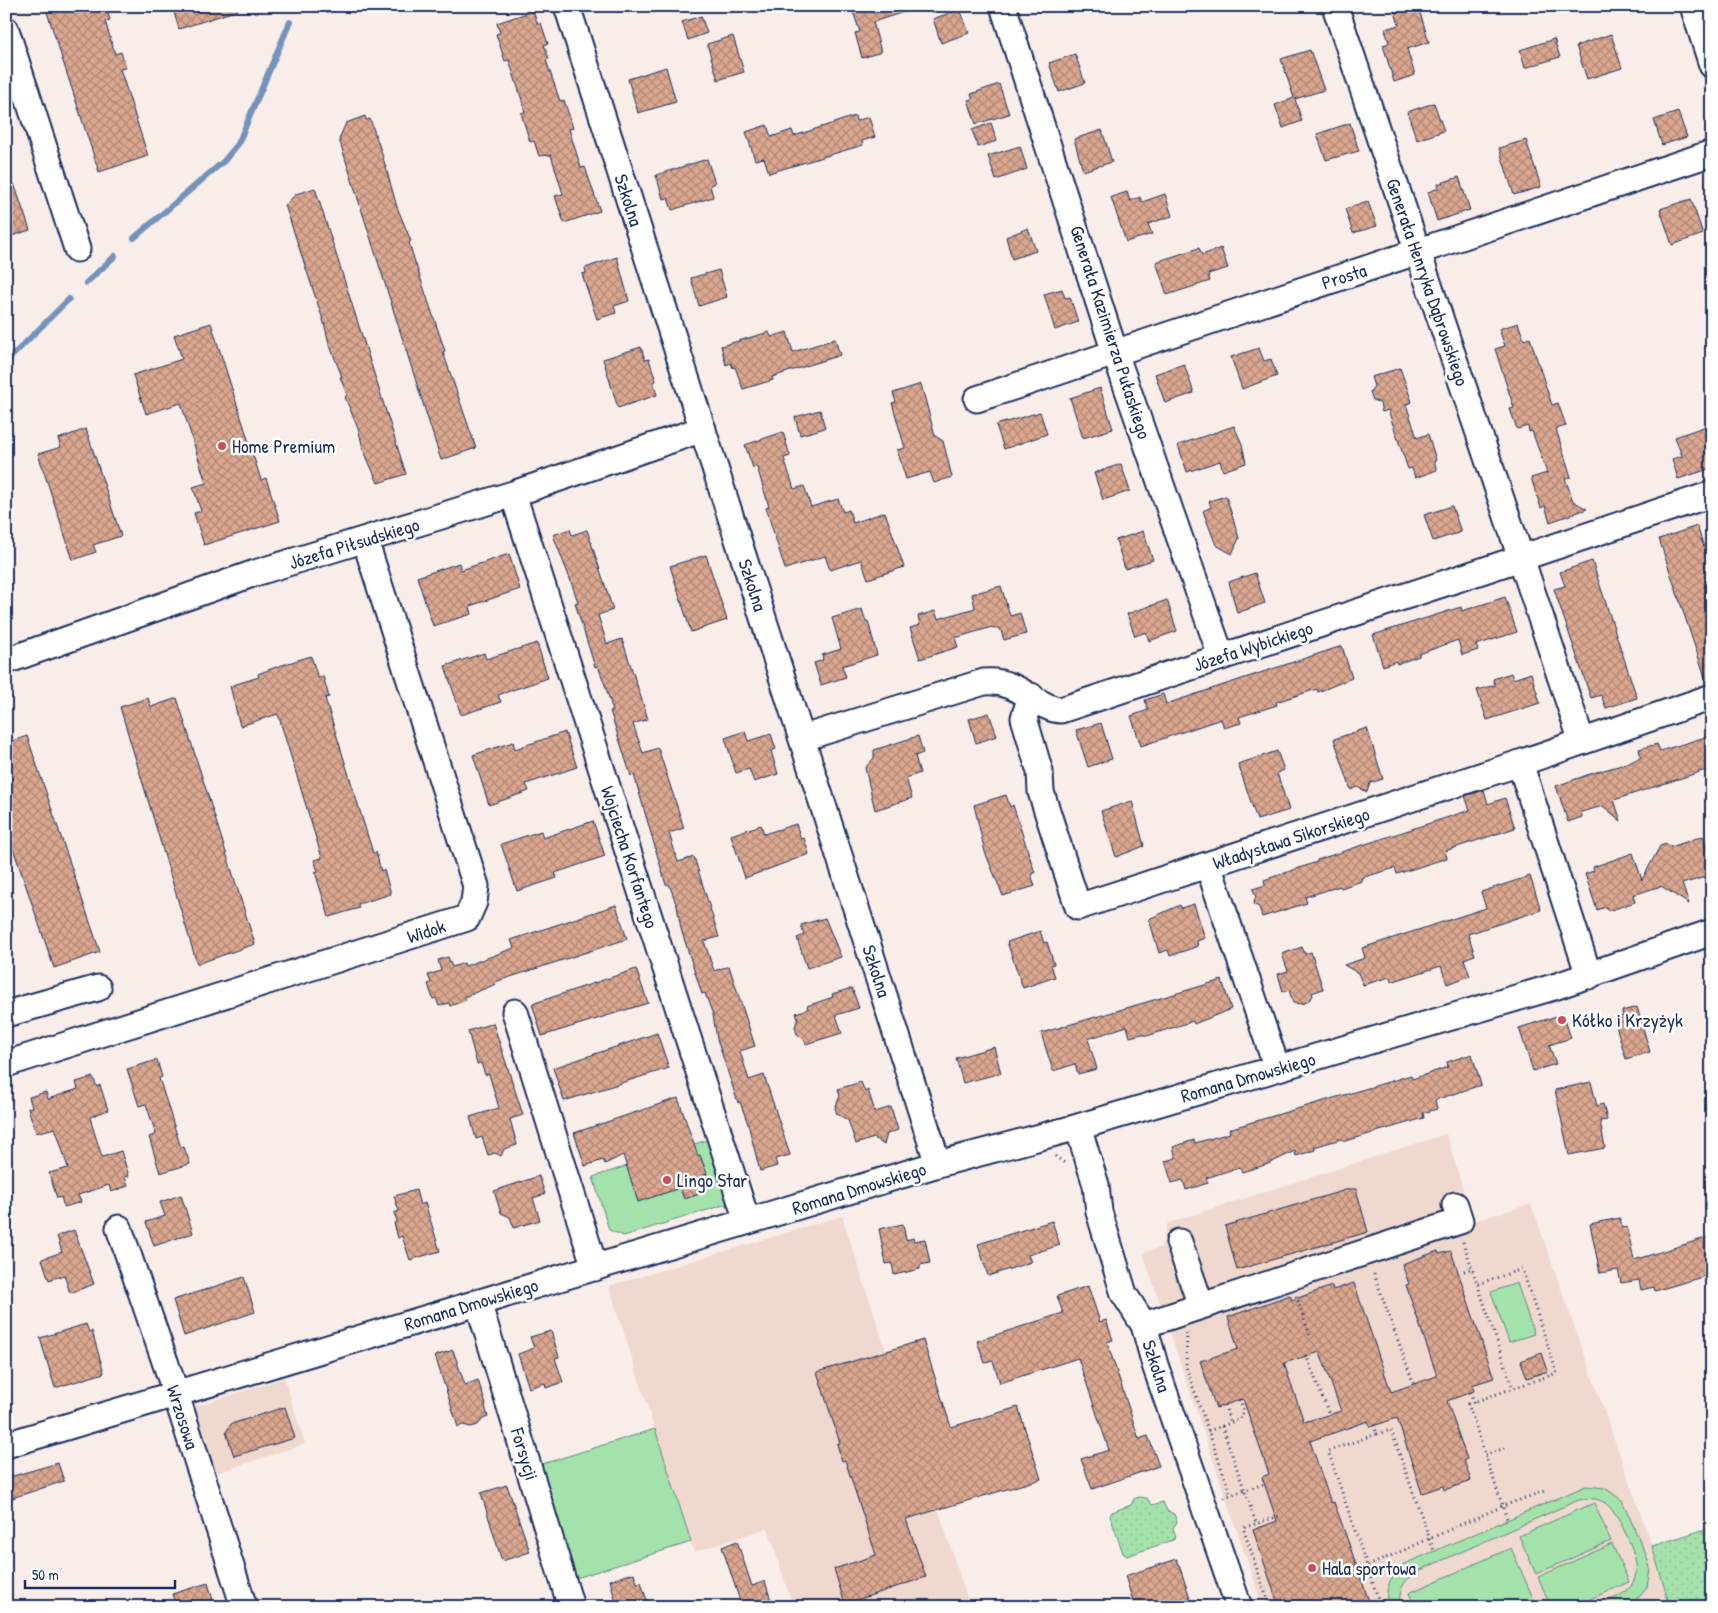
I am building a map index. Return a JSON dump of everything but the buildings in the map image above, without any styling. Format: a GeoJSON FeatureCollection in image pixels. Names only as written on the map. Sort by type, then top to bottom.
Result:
{"type":"FeatureCollection","features":[{"type":"Feature","properties":{"kind":"street","name":"Szkolna"},"geometry":{"type":"LineString","coordinates":[[567,6],[938,1164]]}},
{"type":"Feature","properties":{"kind":"street","name":"Generała Kazimierza Pułaskiego"},"geometry":{"type":"LineString","coordinates":[[1003,6],[1115,353],[1221,656]]}},
{"type":"Feature","properties":{"kind":"street","name":"Generała Henryka Dąbrowskiego"},"geometry":{"type":"LineString","coordinates":[[1335,6],[1521,558]]}},
{"type":"Feature","properties":{"kind":"street"},"geometry":{"type":"LineString","coordinates":[[1693,6],[1712,65]]}},
{"type":"Feature","properties":{"kind":"street"},"geometry":{"type":"LineString","coordinates":[[6,30],[77,249]]}},
{"type":"Feature","properties":{"kind":"street","name":"Prosta"},"geometry":{"type":"LineString","coordinates":[[977,399],[1712,153]]}},
{"type":"Feature","properties":{"kind":"street","name":"Józefa Piłsudskiego"},"geometry":{"type":"LineString","coordinates":[[6,661],[255,573],[513,494],[703,429]]}},
{"type":"Feature","properties":{"kind":"street","name":"Wojciecha Korfantego"},"geometry":{"type":"LineString","coordinates":[[513,494],[748,1221]]}},
{"type":"Feature","properties":{"kind":"street"},"geometry":{"type":"LineString","coordinates":[[1582,742],[1521,558],[1712,494]]}},
{"type":"Feature","properties":{"kind":"street","name":"Widok"},"geometry":{"type":"LineString","coordinates":[[6,1064],[467,918],[474,902],[476,886],[364,540]]}},
{"type":"Feature","properties":{"kind":"street","name":"Józefa Wybickiego"},"geometry":{"type":"LineString","coordinates":[[803,738],[984,682],[1004,683],[1048,706],[1062,710],[1521,558]]}},
{"type":"Feature","properties":{"kind":"street","name":"Władysława Sikorskiego"},"geometry":{"type":"LineString","coordinates":[[1031,696],[1024,712],[1025,724],[1040,772],[1041,792],[1078,907],[1520,763],[1712,697]]}},
{"type":"Feature","properties":{"kind":"street"},"geometry":{"type":"LineString","coordinates":[[1520,763],[1589,976]]}},
{"type":"Feature","properties":{"kind":"street"},"geometry":{"type":"LineString","coordinates":[[1208,865],[1277,1068]]}},
{"type":"Feature","properties":{"kind":"street","name":"Romana Dmowskiego"},"geometry":{"type":"LineString","coordinates":[[6,1445],[938,1164],[1078,1127],[1589,976],[1712,932]]}},
{"type":"Feature","properties":{"kind":"street"},"geometry":{"type":"LineString","coordinates":[[6,1014],[98,988]]}},
{"type":"Feature","properties":{"kind":"street"},"geometry":{"type":"LineString","coordinates":[[515,1012],[594,1268]]}},
{"type":"Feature","properties":{"kind":"street","name":"Szkolna"},"geometry":{"type":"LineString","coordinates":[[1078,1127],[1096,1185],[1099,1212],[1124,1294],[1144,1325],[1155,1365],[1239,1607]]}},
{"type":"Feature","properties":{"kind":"street"},"geometry":{"type":"LineString","coordinates":[[1144,1325],[1201,1306],[1403,1231],[1456,1214]]}},
{"type":"Feature","properties":{"kind":"street","name":"Wrzosowa"},"geometry":{"type":"LineString","coordinates":[[119,1228],[176,1394],[244,1607]]}},
{"type":"Feature","properties":{"kind":"street"},"geometry":{"type":"LineString","coordinates":[[1179,1242],[1201,1306]]}},
{"type":"Feature","properties":{"kind":"street","name":"Forsycji"},"geometry":{"type":"LineString","coordinates":[[478,1302],[571,1607]]}},
{"type":"Feature","properties":{"kind":"path"},"geometry":{"type":"LineString","coordinates":[[1456,1214],[1472,1268],[1513,1388]]}},
{"type":"Feature","properties":{"kind":"path"},"geometry":{"type":"LineString","coordinates":[[1464,1271],[1472,1268]]}},
{"type":"Feature","properties":{"kind":"path"},"geometry":{"type":"LineString","coordinates":[[1478,1284],[1522,1269],[1558,1373],[1468,1404],[1507,1519]]}},
{"type":"Feature","properties":{"kind":"path"},"geometry":{"type":"LineString","coordinates":[[1367,1270],[1376,1275],[1414,1385]]}},
{"type":"Feature","properties":{"kind":"path"},"geometry":{"type":"LineString","coordinates":[[1296,1295],[1310,1336]]}},
{"type":"Feature","properties":{"kind":"path"},"geometry":{"type":"LineString","coordinates":[[1188,1330],[1186,1367],[1231,1495]]}},
{"type":"Feature","properties":{"kind":"path"},"geometry":{"type":"LineString","coordinates":[[1306,1355],[1329,1414]]}},
{"type":"Feature","properties":{"kind":"path"},"geometry":{"type":"LineString","coordinates":[[1470,1392],[1474,1402]]}},
{"type":"Feature","properties":{"kind":"path"},"geometry":{"type":"LineString","coordinates":[[1208,1430],[1240,1419],[1244,1411],[1239,1397]]}},
{"type":"Feature","properties":{"kind":"path"},"geometry":{"type":"LineString","coordinates":[[1224,1406],[1230,1423]]}},
{"type":"Feature","properties":{"kind":"path"},"geometry":{"type":"LineString","coordinates":[[1374,1425],[1377,1434]]}},
{"type":"Feature","properties":{"kind":"path"},"geometry":{"type":"LineString","coordinates":[[1222,1426],[1256,1523]]}},
{"type":"Feature","properties":{"kind":"path"},"geometry":{"type":"LineString","coordinates":[[1381,1607],[1328,1451],[1391,1430],[1434,1551]]}},
{"type":"Feature","properties":{"kind":"path"},"geometry":{"type":"LineString","coordinates":[[1485,1455],[1505,1448]]}},
{"type":"Feature","properties":{"kind":"path"},"geometry":{"type":"LineString","coordinates":[[1216,1500],[1264,1484]]}},
{"type":"Feature","properties":{"kind":"path"},"geometry":{"type":"LineString","coordinates":[[1367,1566],[1503,1506],[1544,1491]]}},
{"type":"Feature","properties":{"kind":"path"},"geometry":{"type":"LineString","coordinates":[[1270,1607],[1243,1528],[1279,1516]]}},
{"type":"Feature","properties":{"kind":"path"},"geometry":{"type":"LineString","coordinates":[[1712,1585],[1710,1589],[1712,1607]]}},
{"type":"Feature","properties":{"kind":"shaded area"},"geometry":{"type":"Polygon","coordinates":[[[1446,1134],[1473,1221],[1531,1204],[1652,1546],[1669,1603],[1658,1607],[1263,1607],[1143,1253],[1162,1247],[1168,1223],[1446,1134]]]}},
{"type":"Feature","properties":{"kind":"shaded area"},"geometry":{"type":"Polygon","coordinates":[[[842,1216],[970,1607],[793,1607],[768,1528],[694,1552],[609,1286],[842,1216]]]}},
{"type":"Feature","properties":{"kind":"shaded area"},"geometry":{"type":"Polygon","coordinates":[[[284,1378],[305,1444],[210,1475],[188,1409],[284,1378]]]}},
{"type":"Feature","properties":{"kind":"green space"},"geometry":{"type":"Polygon","coordinates":[[[707,1140],[727,1204],[624,1236],[609,1230],[593,1177],[707,1140]]]}},
{"type":"Feature","properties":{"kind":"green space"},"geometry":{"type":"Polygon","coordinates":[[[1517,1283],[1534,1334],[1509,1342],[1491,1292],[1517,1283]]]}},
{"type":"Feature","properties":{"kind":"green space"},"geometry":{"type":"Polygon","coordinates":[[[655,1429],[691,1542],[576,1578],[539,1465],[655,1429]]]}},
{"type":"Feature","properties":{"kind":"green space"},"geometry":{"type":"Polygon","coordinates":[[[1586,1486],[1605,1488],[1622,1500],[1647,1557],[1650,1568],[1647,1587],[1633,1603],[1625,1607],[1594,1607],[1628,1590],[1634,1581],[1636,1567],[1629,1541],[1610,1507],[1598,1500],[1583,1499],[1416,1572],[1402,1587],[1400,1607],[1388,1607],[1387,1595],[1389,1584],[1394,1574],[1402,1565],[1586,1486]]]}},
{"type":"Feature","properties":{"kind":"green space"},"geometry":{"type":"Polygon","coordinates":[[[1139,1497],[1147,1498],[1152,1505],[1163,1502],[1167,1511],[1174,1514],[1177,1522],[1173,1528],[1176,1537],[1173,1540],[1127,1556],[1123,1553],[1110,1516],[1112,1512],[1131,1505],[1134,1499],[1139,1497]]]}},
{"type":"Feature","properties":{"kind":"green space"},"geometry":{"type":"Polygon","coordinates":[[[1594,1503],[1611,1541],[1536,1574],[1519,1536],[1594,1503]]]}},
{"type":"Feature","properties":{"kind":"green space"},"geometry":{"type":"Polygon","coordinates":[[[1712,1527],[1712,1607],[1670,1607],[1652,1546],[1712,1527]]]}},
{"type":"Feature","properties":{"kind":"green space"},"geometry":{"type":"Polygon","coordinates":[[[1612,1544],[1629,1582],[1572,1607],[1551,1607],[1538,1577],[1612,1544]]]}},
{"type":"Feature","properties":{"kind":"green space"},"geometry":{"type":"Polygon","coordinates":[[[1511,1548],[1537,1607],[1415,1607],[1409,1593],[1511,1548]]]}},
{"type":"Feature","properties":{"kind":"waterway"},"geometry":{"type":"LineString","coordinates":[[134,238],[224,161],[238,144],[290,22]]}},
{"type":"Feature","properties":{"kind":"waterway"},"geometry":{"type":"LineString","coordinates":[[86,283],[115,256]]}},
{"type":"Feature","properties":{"kind":"waterway"},"geometry":{"type":"LineString","coordinates":[[6,362],[69,299]]}},
{"type":"Feature","properties":{"kind":"place","name":"Home Premium"},"geometry":{"type":"Point","coordinates":[222,446]}},
{"type":"Feature","properties":{"kind":"place","name":"Kółko i Krzyżyk"},"geometry":{"type":"Point","coordinates":[1562,1020]}},
{"type":"Feature","properties":{"kind":"place","name":"Lingo Star"},"geometry":{"type":"Point","coordinates":[667,1180]}},
{"type":"Feature","properties":{"kind":"place","name":"Hala sportowa"},"geometry":{"type":"Point","coordinates":[1312,1568]}}]}
